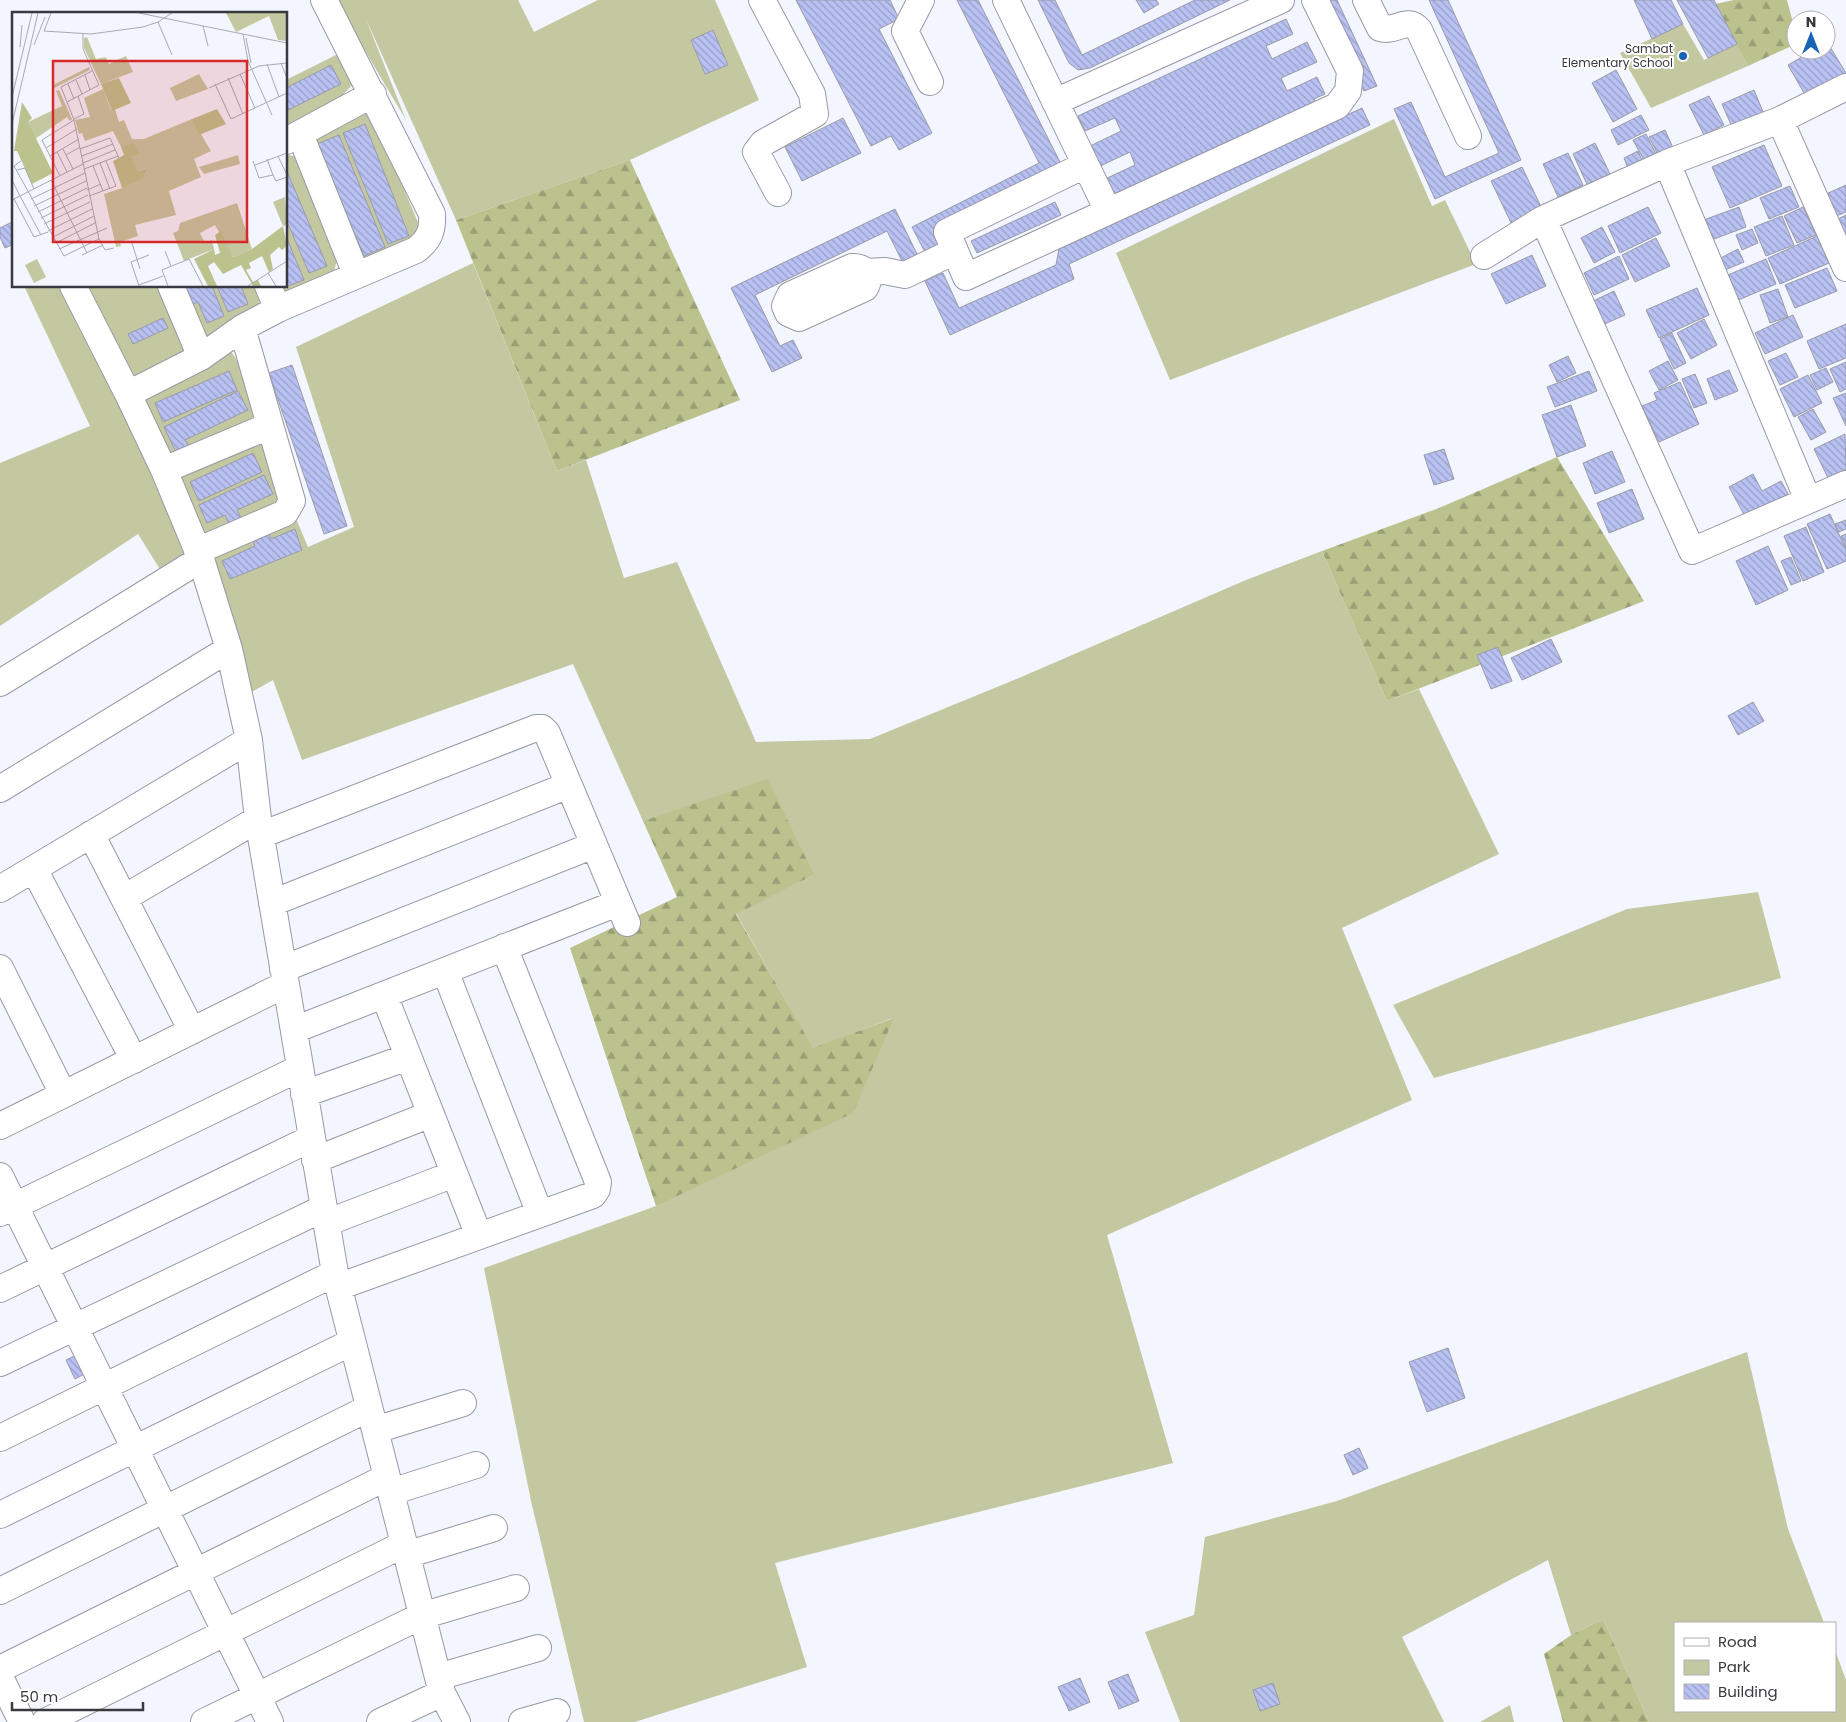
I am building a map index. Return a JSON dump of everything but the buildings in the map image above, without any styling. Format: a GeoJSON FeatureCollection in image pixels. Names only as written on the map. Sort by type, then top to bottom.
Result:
{"type":"FeatureCollection","features":[{"type":"Feature","properties":{"kind":"street"},"geometry":{"type":"LineString","coordinates":[[128,394],[201,358],[242,328],[273,298],[356,274],[416,250],[430,236],[433,225],[432,214],[324,0]]}},
{"type":"Feature","properties":{"kind":"street"},"geometry":{"type":"LineString","coordinates":[[762,0],[812,94],[815,114],[763,143],[756,152],[778,193]]}},
{"type":"Feature","properties":{"kind":"street"},"geometry":{"type":"LineString","coordinates":[[921,0],[905,31],[930,82]]}},
{"type":"Feature","properties":{"kind":"street"},"geometry":{"type":"LineString","coordinates":[[1006,0],[1108,212]]}},
{"type":"Feature","properties":{"kind":"street"},"geometry":{"type":"LineString","coordinates":[[1055,102],[1281,0]]}},
{"type":"Feature","properties":{"kind":"street"},"geometry":{"type":"LineString","coordinates":[[1085,165],[947,232],[966,277],[1337,106],[1348,91],[1350,72],[1315,0]]}},
{"type":"Feature","properties":{"kind":"street"},"geometry":{"type":"LineString","coordinates":[[1366,0],[1380,28],[1388,30],[1408,23],[1414,25],[1419,30],[1468,136]]}},
{"type":"Feature","properties":{"kind":"street"},"geometry":{"type":"LineString","coordinates":[[1484,256],[1544,219],[1667,163],[1780,120],[1846,87]]}},
{"type":"Feature","properties":{"kind":"street"},"geometry":{"type":"LineString","coordinates":[[356,274],[293,138],[372,94]]}},
{"type":"Feature","properties":{"kind":"street"},"geometry":{"type":"LineString","coordinates":[[1780,120],[1846,268]]}},
{"type":"Feature","properties":{"kind":"street"},"geometry":{"type":"LineString","coordinates":[[1667,163],[1808,500]]}},
{"type":"Feature","properties":{"kind":"street"},"geometry":{"type":"LineString","coordinates":[[1544,219],[1692,551],[1846,484]]}},
{"type":"Feature","properties":{"kind":"street"},"geometry":{"type":"LineString","coordinates":[[866,272],[885,271],[905,275],[955,251]]}},
{"type":"Feature","properties":{"kind":"street"},"geometry":{"type":"LineString","coordinates":[[74,288],[164,470],[199,555],[229,649],[250,740],[259,827],[336,1280],[440,1685],[457,1722]]}},
{"type":"Feature","properties":{"kind":"street"},"geometry":{"type":"LineString","coordinates":[[172,288],[201,358]]}},
{"type":"Feature","properties":{"kind":"street"},"geometry":{"type":"LineString","coordinates":[[0,683],[199,555],[285,513],[291,506],[293,497],[269,426],[242,328]]}},
{"type":"Feature","properties":{"kind":"street"},"geometry":{"type":"LineString","coordinates":[[164,470],[269,426]]}},
{"type":"Feature","properties":{"kind":"street"},"geometry":{"type":"LineString","coordinates":[[0,789],[229,649]]}},
{"type":"Feature","properties":{"kind":"street"},"geometry":{"type":"LineString","coordinates":[[124,898],[259,827],[536,728],[542,728],[547,733],[622,912],[504,948],[294,1030]]}},
{"type":"Feature","properties":{"kind":"street"},"geometry":{"type":"LineString","coordinates":[[0,889],[250,740]]}},
{"type":"Feature","properties":{"kind":"street"},"geometry":{"type":"LineString","coordinates":[[272,903],[569,785]]}},
{"type":"Feature","properties":{"kind":"street"},"geometry":{"type":"LineString","coordinates":[[91,834],[192,1031]]}},
{"type":"Feature","properties":{"kind":"street"},"geometry":{"type":"LineString","coordinates":[[0,1126],[192,1031],[284,976],[594,845]]}},
{"type":"Feature","properties":{"kind":"street"},"geometry":{"type":"LineString","coordinates":[[34,869],[134,1060]]}},
{"type":"Feature","properties":{"kind":"street"},"geometry":{"type":"LineString","coordinates":[[0,1438],[104,1387],[336,1280],[479,1236],[593,1195],[597,1189],[598,1182],[504,948]]}},
{"type":"Feature","properties":{"kind":"street"},"geometry":{"type":"LineString","coordinates":[[0,968],[63,1094]]}},
{"type":"Feature","properties":{"kind":"street"},"geometry":{"type":"LineString","coordinates":[[445,971],[540,1214]]}},
{"type":"Feature","properties":{"kind":"street"},"geometry":{"type":"LineString","coordinates":[[384,995],[479,1236]]}},
{"type":"Feature","properties":{"kind":"street"},"geometry":{"type":"LineString","coordinates":[[304,1094],[408,1057]]}},
{"type":"Feature","properties":{"kind":"street"},"geometry":{"type":"LineString","coordinates":[[7,1209],[300,1068]]}},
{"type":"Feature","properties":{"kind":"street"},"geometry":{"type":"LineString","coordinates":[[0,1289],[45,1267],[314,1149],[430,1114]]}},
{"type":"Feature","properties":{"kind":"street"},"geometry":{"type":"LineString","coordinates":[[0,1363],[75,1327],[325,1216],[454,1174]]}},
{"type":"Feature","properties":{"kind":"street"},"geometry":{"type":"LineString","coordinates":[[0,1176],[7,1209],[45,1267],[270,1722]]}},
{"type":"Feature","properties":{"kind":"street"},"geometry":{"type":"LineString","coordinates":[[0,1515],[352,1342]]}},
{"type":"Feature","properties":{"kind":"street"},"geometry":{"type":"LineString","coordinates":[[0,1591],[165,1510],[372,1419],[463,1403]]}},
{"type":"Feature","properties":{"kind":"street"},"geometry":{"type":"LineString","coordinates":[[0,1669],[196,1572],[389,1485],[476,1465]]}},
{"type":"Feature","properties":{"kind":"street"},"geometry":{"type":"LineString","coordinates":[[45,1722],[226,1632],[405,1550],[494,1528]]}},
{"type":"Feature","properties":{"kind":"street"},"geometry":{"type":"LineString","coordinates":[[204,1722],[422,1616],[516,1588]]}},
{"type":"Feature","properties":{"kind":"street"},"geometry":{"type":"LineString","coordinates":[[380,1722],[440,1685],[538,1648]]}},
{"type":"Feature","properties":{"kind":"street"},"geometry":{"type":"LineString","coordinates":[[0,1677],[22,1722]]}},
{"type":"Feature","properties":{"kind":"street"},"geometry":{"type":"LineString","coordinates":[[522,1722],[557,1712]]}},
{"type":"Feature","properties":{"kind":"green space"},"geometry":{"type":"Polygon","coordinates":[[[335,0],[518,0],[534,32],[598,0],[715,0],[759,100],[630,160],[456,220],[366,19],[406,120],[335,0]]]}},
{"type":"Feature","properties":{"kind":"green space"},"geometry":{"type":"Polygon","coordinates":[[[1734,0],[1787,0],[1790,10],[1786,10],[1786,49],[1748,66],[1715,4],[1734,0]]]}},
{"type":"Feature","properties":{"kind":"green space"},"geometry":{"type":"Polygon","coordinates":[[[1683,24],[1704,60],[1737,44],[1748,66],[1651,108],[1620,53],[1683,24]]]}},
{"type":"Feature","properties":{"kind":"green space"},"geometry":{"type":"Polygon","coordinates":[[[338,54],[352,85],[341,97],[288,125],[288,79],[338,54]]]}},
{"type":"Feature","properties":{"kind":"green space"},"geometry":{"type":"Polygon","coordinates":[[[369,107],[420,227],[416,239],[366,260],[357,257],[309,141],[369,107]]]}},
{"type":"Feature","properties":{"kind":"green space"},"geometry":{"type":"Polygon","coordinates":[[[1394,119],[1432,206],[1445,200],[1476,264],[1170,380],[1116,253],[1394,119]]]}},
{"type":"Feature","properties":{"kind":"green space"},"geometry":{"type":"Polygon","coordinates":[[[288,155],[297,157],[337,258],[334,273],[289,295],[278,288],[288,288],[288,155]]]}},
{"type":"Feature","properties":{"kind":"green space"},"geometry":{"type":"Polygon","coordinates":[[[630,160],[740,400],[557,471],[456,220],[630,160]]]}},
{"type":"Feature","properties":{"kind":"green space"},"geometry":{"type":"Polygon","coordinates":[[[473,263],[557,471],[586,460],[624,578],[677,562],[756,742],[870,739],[1014,680],[1246,580],[1322,551],[1387,701],[1419,689],[1499,854],[1342,928],[1412,1100],[1107,1235],[1173,1463],[775,1563],[807,1667],[635,1722],[584,1722],[531,1501],[484,1268],[656,1206],[893,1018],[813,1049],[736,913],[814,875],[643,821],[573,664],[302,760],[273,680],[248,694],[212,560],[216,552],[292,517],[297,521],[308,547],[354,527],[296,347],[473,263]]]}},
{"type":"Feature","properties":{"kind":"green space"},"geometry":{"type":"Polygon","coordinates":[[[25,288],[61,288],[122,406],[185,551],[184,558],[163,574],[138,534],[0,626],[0,463],[90,426],[25,288]]]}},
{"type":"Feature","properties":{"kind":"green space"},"geometry":{"type":"Polygon","coordinates":[[[87,288],[163,288],[186,346],[185,354],[133,378],[87,288]]]}},
{"type":"Feature","properties":{"kind":"green space"},"geometry":{"type":"Polygon","coordinates":[[[180,288],[255,288],[260,300],[258,309],[209,342],[180,288]]]}},
{"type":"Feature","properties":{"kind":"green space"},"geometry":{"type":"Polygon","coordinates":[[[229,350],[234,355],[246,382],[252,403],[253,419],[172,455],[166,448],[144,403],[147,395],[229,350]]]}},
{"type":"Feature","properties":{"kind":"green space"},"geometry":{"type":"Polygon","coordinates":[[[264,442],[279,483],[278,504],[209,535],[203,531],[180,477],[264,442]]]}},
{"type":"Feature","properties":{"kind":"green space"},"geometry":{"type":"Polygon","coordinates":[[[1557,457],[1644,601],[1387,701],[1322,551],[1439,508],[1557,457]]]}},
{"type":"Feature","properties":{"kind":"green space"},"geometry":{"type":"Polygon","coordinates":[[[768,779],[814,875],[736,914],[813,1048],[894,1018],[853,1113],[656,1206],[570,948],[677,897],[643,821],[768,779]]]}},
{"type":"Feature","properties":{"kind":"green space"},"geometry":{"type":"Polygon","coordinates":[[[1758,892],[1781,978],[1434,1078],[1393,1005],[1627,909],[1758,892]]]}},
{"type":"Feature","properties":{"kind":"green space"},"geometry":{"type":"Polygon","coordinates":[[[1747,1352],[1788,1529],[1824,1622],[1674,1622],[1674,1712],[1836,1712],[1836,1653],[1846,1680],[1846,1722],[1649,1722],[1603,1619],[1571,1635],[1548,1560],[1402,1637],[1444,1722],[1180,1722],[1145,1632],[1194,1615],[1205,1537],[1337,1501],[1747,1352]]]}},
{"type":"Feature","properties":{"kind":"green space"},"geometry":{"type":"Polygon","coordinates":[[[1603,1619],[1649,1722],[1563,1722],[1544,1654],[1571,1635],[1603,1619]]]}},
{"type":"Feature","properties":{"kind":"green space"},"geometry":{"type":"Polygon","coordinates":[[[1510,1705],[1514,1722],[1480,1722],[1510,1705]]]}},
{"type":"Feature","properties":{"kind":"place","name":"Sambat Elementary School"},"geometry":{"type":"Point","coordinates":[1683,56]}}]}
